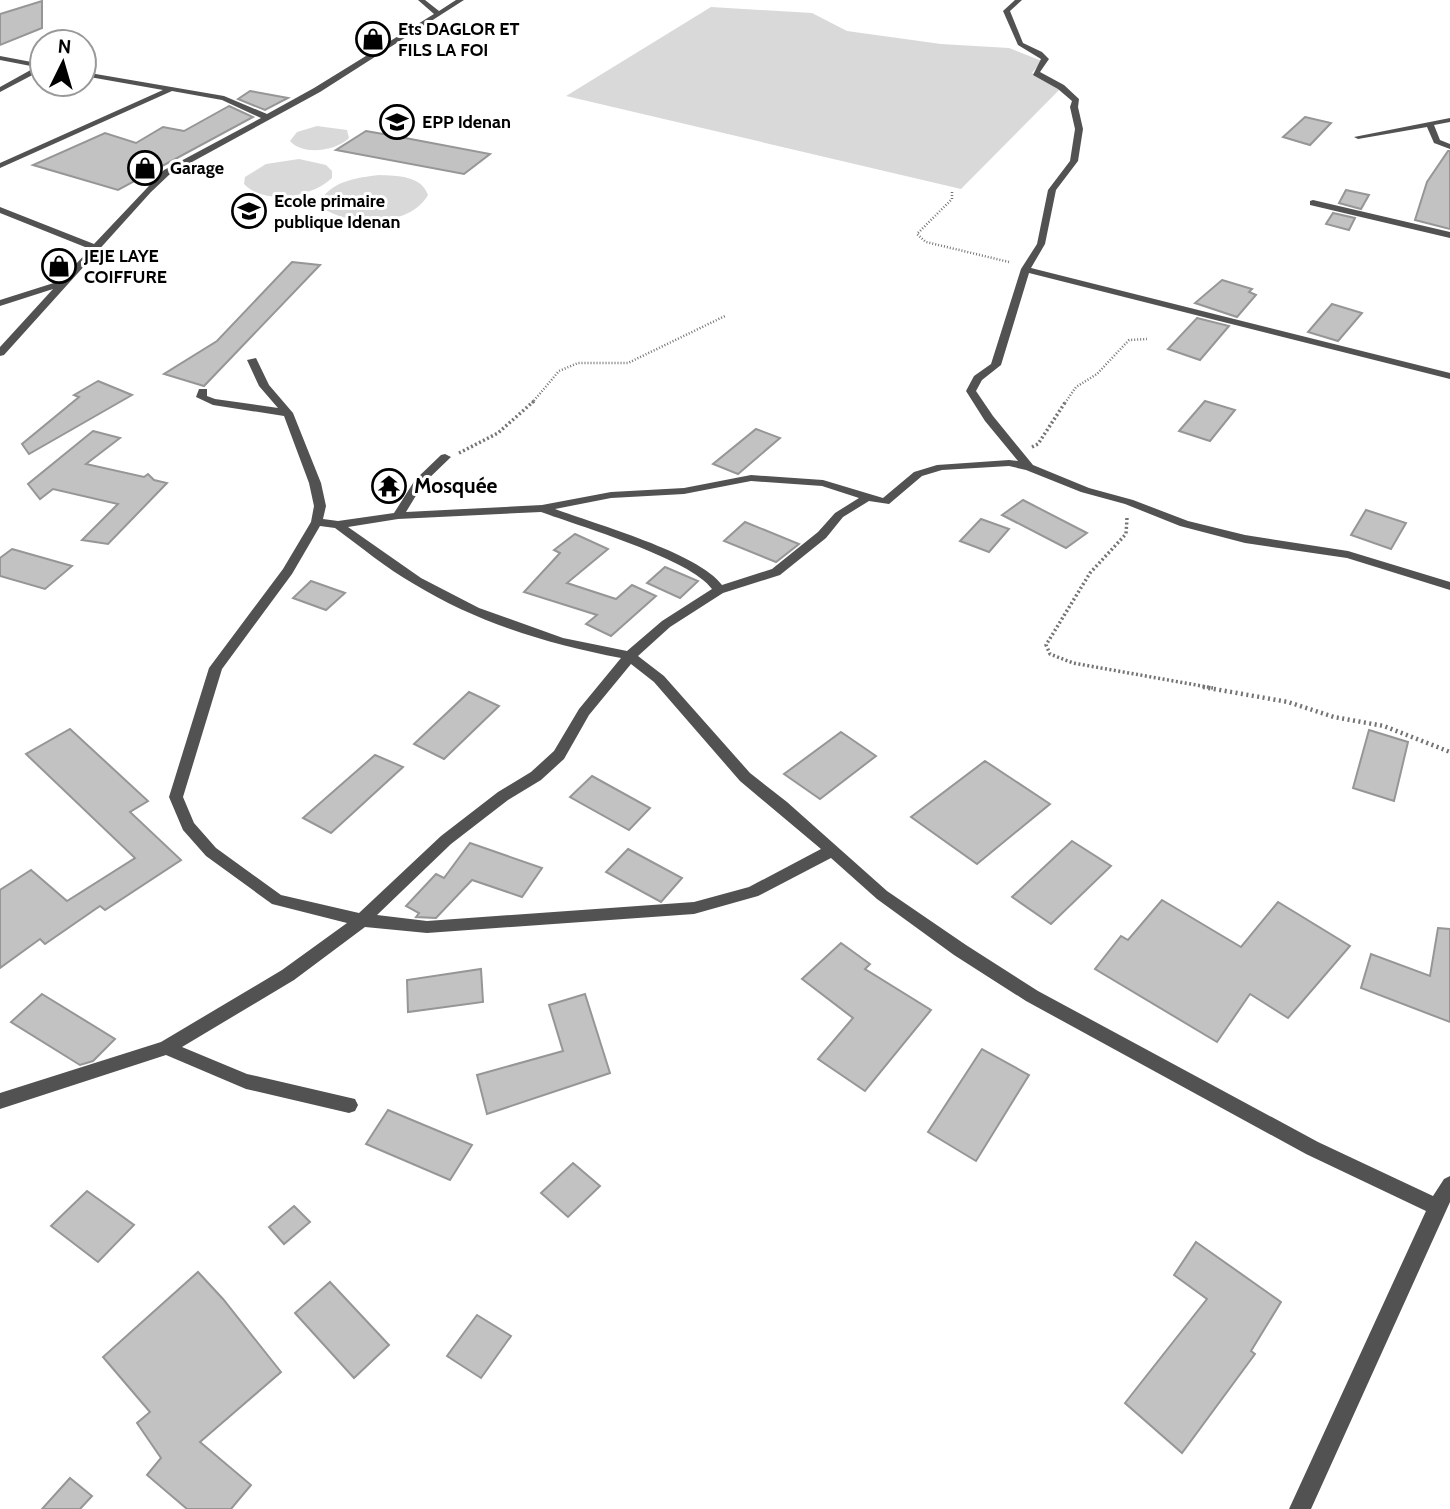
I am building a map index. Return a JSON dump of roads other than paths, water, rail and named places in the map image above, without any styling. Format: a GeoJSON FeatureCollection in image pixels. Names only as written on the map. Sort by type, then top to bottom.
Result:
{"type":"FeatureCollection","features":[{"type":"Feature","properties":{"kind":"street"},"geometry":{"type":"LineString","coordinates":[[421,0],[439,14]]}},
{"type":"Feature","properties":{"kind":"street"},"geometry":{"type":"LineString","coordinates":[[0,354],[167,172],[317,90],[461,0]]}},
{"type":"Feature","properties":{"kind":"street"},"geometry":{"type":"LineString","coordinates":[[1019,0],[1006,11],[1017,40],[1023,47],[1042,54],[1045,60],[1036,73],[1061,87],[1076,101],[1074,107],[1079,129],[1074,145],[1074,161],[1052,190],[1041,244],[1026,269],[996,365],[978,378],[971,391],[978,407],[989,415],[1029,467]]}},
{"type":"Feature","properties":{"kind":"street"},"geometry":{"type":"LineString","coordinates":[[0,58],[28,64]]}},
{"type":"Feature","properties":{"kind":"street"},"geometry":{"type":"LineString","coordinates":[[0,90],[28,75]]}},
{"type":"Feature","properties":{"kind":"street"},"geometry":{"type":"LineString","coordinates":[[98,76],[224,98],[266,117]]}},
{"type":"Feature","properties":{"kind":"street"},"geometry":{"type":"LineString","coordinates":[[0,166],[172,89]]}},
{"type":"Feature","properties":{"kind":"street"},"geometry":{"type":"LineString","coordinates":[[1358,137],[1450,120]]}},
{"type":"Feature","properties":{"kind":"street"},"geometry":{"type":"LineString","coordinates":[[1430,124],[1437,141],[1450,146]]}},
{"type":"Feature","properties":{"kind":"street"},"geometry":{"type":"LineString","coordinates":[[1313,203],[1450,235]]}},
{"type":"Feature","properties":{"kind":"street"},"geometry":{"type":"LineString","coordinates":[[0,210],[95,248]]}},
{"type":"Feature","properties":{"kind":"street"},"geometry":{"type":"LineString","coordinates":[[1026,269],[1450,376]]}},
{"type":"Feature","properties":{"kind":"street"},"geometry":{"type":"LineString","coordinates":[[0,303],[64,282]]}},
{"type":"Feature","properties":{"kind":"street"},"geometry":{"type":"LineString","coordinates":[[252,360],[264,386],[288,413],[316,483],[320,506],[317,522],[288,571],[216,668],[176,797],[188,826],[211,852],[276,900],[362,920],[427,928],[694,908],[753,892],[831,851]]}},
{"type":"Feature","properties":{"kind":"street"},"geometry":{"type":"LineString","coordinates":[[203,391],[201,397],[213,402],[288,413]]}},
{"type":"Feature","properties":{"kind":"street"},"geometry":{"type":"LineString","coordinates":[[398,516],[419,482],[445,457]]}},
{"type":"Feature","properties":{"kind":"street"},"geometry":{"type":"LineString","coordinates":[[317,522],[338,525],[398,516],[542,509],[611,495],[684,491],[751,478],[823,483],[885,502],[918,474],[941,467],[1009,463],[1029,467],[1085,490],[1129,502],[1212,532],[1348,555],[1450,586]]}},
{"type":"Feature","properties":{"kind":"street"},"geometry":{"type":"LineString","coordinates":[[0,1101],[166,1048],[288,975],[362,920],[446,840],[503,796],[536,776],[559,755],[584,712],[630,656],[666,624],[719,590],[776,572],[822,535],[839,515],[866,498]]}},
{"type":"Feature","properties":{"kind":"street"},"geometry":{"type":"LineString","coordinates":[[542,509],[682,560],[712,580],[719,590]]}},
{"type":"Feature","properties":{"kind":"street"},"geometry":{"type":"LineString","coordinates":[[338,525],[417,581],[475,611],[561,642],[630,656],[659,679],[745,777],[782,806],[882,895],[1032,996],[1312,1148],[1437,1207]]}},
{"type":"Feature","properties":{"kind":"street"},"geometry":{"type":"LineString","coordinates":[[166,1048],[246,1080],[349,1105]]}},
{"type":"Feature","properties":{"kind":"street"},"geometry":{"type":"LineString","coordinates":[[1300,1509],[1437,1207],[1450,1185]]}},
{"type":"Feature","properties":{"kind":"place","name":"Ets DAGLOR ET FILS LA FOI"},"geometry":{"type":"Point","coordinates":[373,39]}},
{"type":"Feature","properties":{"kind":"place","name":"EPP Idenan"},"geometry":{"type":"Point","coordinates":[397,122]}},
{"type":"Feature","properties":{"kind":"place","name":"Garage"},"geometry":{"type":"Point","coordinates":[145,168]}},
{"type":"Feature","properties":{"kind":"place","name":"Ecole primaire publique Idenan"},"geometry":{"type":"Point","coordinates":[249,211]}},
{"type":"Feature","properties":{"kind":"place","name":"JEJE LAYE COIFFURE"},"geometry":{"type":"Point","coordinates":[59,266]}},
{"type":"Feature","properties":{"kind":"place","name":"Mosquée"},"geometry":{"type":"Point","coordinates":[389,486]}}]}
